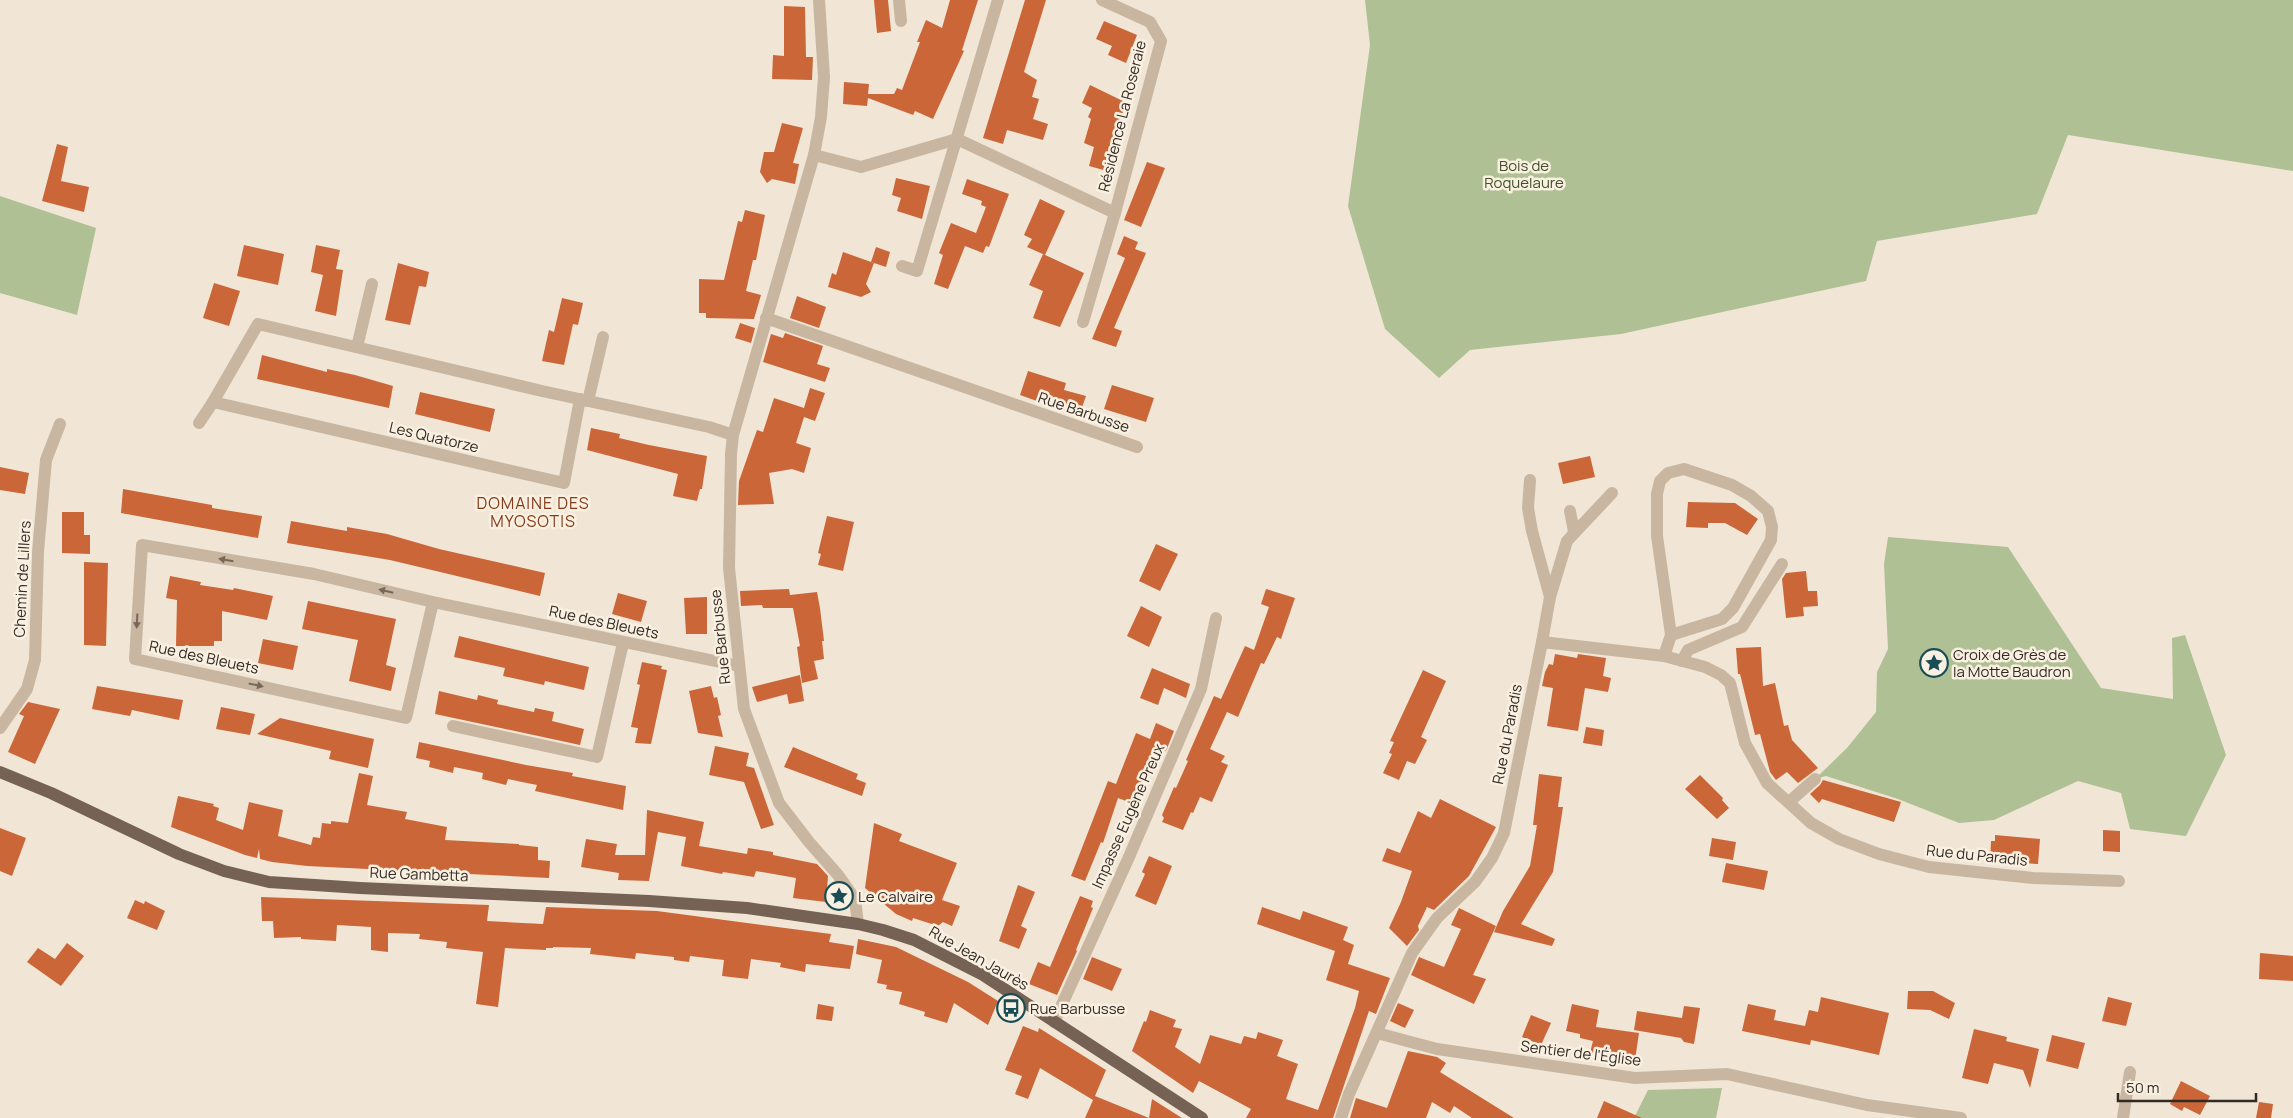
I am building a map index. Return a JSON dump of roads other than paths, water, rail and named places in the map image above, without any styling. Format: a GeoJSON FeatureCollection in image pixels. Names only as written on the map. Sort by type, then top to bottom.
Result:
{"type":"FeatureCollection","features":[{"type":"Feature","properties":{"kind":"main road","name":"Rue Gambetta"},"geometry":{"type":"LineString","coordinates":[[0,772],[51,793],[179,854],[224,871],[269,882],[649,901],[747,908],[858,924]]}},
{"type":"Feature","properties":{"kind":"main road","name":"Rue Jean Jaurès"},"geometry":{"type":"LineString","coordinates":[[858,924],[914,940],[983,975],[1202,1118]]}},
{"type":"Feature","properties":{"kind":"street","name":"Rue Barbusse"},"geometry":{"type":"LineString","coordinates":[[820,0],[824,77],[821,117],[814,155],[733,435],[731,454],[730,568],[744,709],[779,803],[809,842],[838,875],[854,899],[858,924]]}},
{"type":"Feature","properties":{"kind":"street"},"geometry":{"type":"LineString","coordinates":[[899,0],[901,21]]}},
{"type":"Feature","properties":{"kind":"street"},"geometry":{"type":"LineString","coordinates":[[902,266],[917,271],[998,0]]}},
{"type":"Feature","properties":{"kind":"street","name":"Résidence La Roseraie"},"geometry":{"type":"LineString","coordinates":[[1083,322],[1161,42],[1150,22],[1102,0]]}},
{"type":"Feature","properties":{"kind":"street"},"geometry":{"type":"LineString","coordinates":[[814,155],[861,167],[957,139]]}},
{"type":"Feature","properties":{"kind":"street","name":"Résidence La Roseraie"},"geometry":{"type":"LineString","coordinates":[[957,139],[1114,213]]}},
{"type":"Feature","properties":{"kind":"street"},"geometry":{"type":"LineString","coordinates":[[357,347],[372,284]]}},
{"type":"Feature","properties":{"kind":"street","name":"Rue Barbusse"},"geometry":{"type":"LineString","coordinates":[[766,318],[1137,447]]}},
{"type":"Feature","properties":{"kind":"street"},"geometry":{"type":"LineString","coordinates":[[199,424],[258,324],[584,400],[709,427],[733,435]]}},
{"type":"Feature","properties":{"kind":"street","name":"Les Quatorze"},"geometry":{"type":"LineString","coordinates":[[213,402],[564,484],[584,400],[603,337]]}},
{"type":"Feature","properties":{"kind":"street","name":"Chemin de Lillers"},"geometry":{"type":"LineString","coordinates":[[0,728],[27,689],[35,660],[38,552],[46,460],[60,424]]}},
{"type":"Feature","properties":{"kind":"street"},"geometry":{"type":"LineString","coordinates":[[1664,656],[1671,635],[1657,536],[1656,494],[1660,481],[1668,473],[1684,470],[1732,485],[1752,496],[1768,511],[1772,526],[1771,540],[1733,608],[1722,619],[1671,635]]}},
{"type":"Feature","properties":{"kind":"street"},"geometry":{"type":"LineString","coordinates":[[1530,480],[1528,508],[1532,531],[1550,597]]}},
{"type":"Feature","properties":{"kind":"street"},"geometry":{"type":"LineString","coordinates":[[1542,642],[1550,597],[1567,542],[1574,532],[1612,493]]}},
{"type":"Feature","properties":{"kind":"street"},"geometry":{"type":"LineString","coordinates":[[1570,511],[1574,532]]}},
{"type":"Feature","properties":{"kind":"street","name":"Rue des Bleuets"},"geometry":{"type":"LineString","coordinates":[[433,602],[406,718],[135,659],[142,545],[314,574],[433,602],[740,666]]}},
{"type":"Feature","properties":{"kind":"street"},"geometry":{"type":"LineString","coordinates":[[1682,661],[1688,650],[1742,627],[1782,564]]}},
{"type":"Feature","properties":{"kind":"street","name":"Impasse Eugène Preux"},"geometry":{"type":"LineString","coordinates":[[1054,1022],[1129,857],[1201,688],[1216,618]]}},
{"type":"Feature","properties":{"kind":"street","name":"Rue du Paradis"},"geometry":{"type":"LineString","coordinates":[[1341,1118],[1348,1094],[1412,954],[1437,918],[1475,882],[1492,858],[1504,833],[1542,642],[1664,656],[1705,667],[1721,675],[1730,683],[1745,743],[1767,783],[1811,823],[1839,839],[1879,854],[1929,867],[2033,878],[2119,881]]}},
{"type":"Feature","properties":{"kind":"street"},"geometry":{"type":"LineString","coordinates":[[453,726],[597,757],[623,643]]}},
{"type":"Feature","properties":{"kind":"street"},"geometry":{"type":"LineString","coordinates":[[1789,802],[1815,779]]}},
{"type":"Feature","properties":{"kind":"street","name":"Sentier de l'Église"},"geometry":{"type":"LineString","coordinates":[[1376,1033],[1437,1049],[1635,1078],[1727,1074],[1867,1105],[1961,1118]]}},
{"type":"Feature","properties":{"kind":"street"},"geometry":{"type":"LineString","coordinates":[[2123,1118],[2130,1072]]}},
{"type":"Feature","properties":{"kind":"place","name":"Croix de Grès de la Motte Baudron"},"geometry":{"type":"Point","coordinates":[1934,663]}},
{"type":"Feature","properties":{"kind":"place","name":"Le Calvaire"},"geometry":{"type":"Point","coordinates":[839,896]}},
{"type":"Feature","properties":{"kind":"place","name":"Rue Barbusse"},"geometry":{"type":"Point","coordinates":[1011,1008]}},
{"type":"Feature","properties":{"kind":"district","name":"DOMAINE DES MYOSOTIS"},"geometry":{"type":"Point","coordinates":[533,512]}},
{"type":"Feature","properties":{"kind":"park label","name":"Bois de Roquelaure"},"geometry":{"type":"Point","coordinates":[1524,174]}}]}
